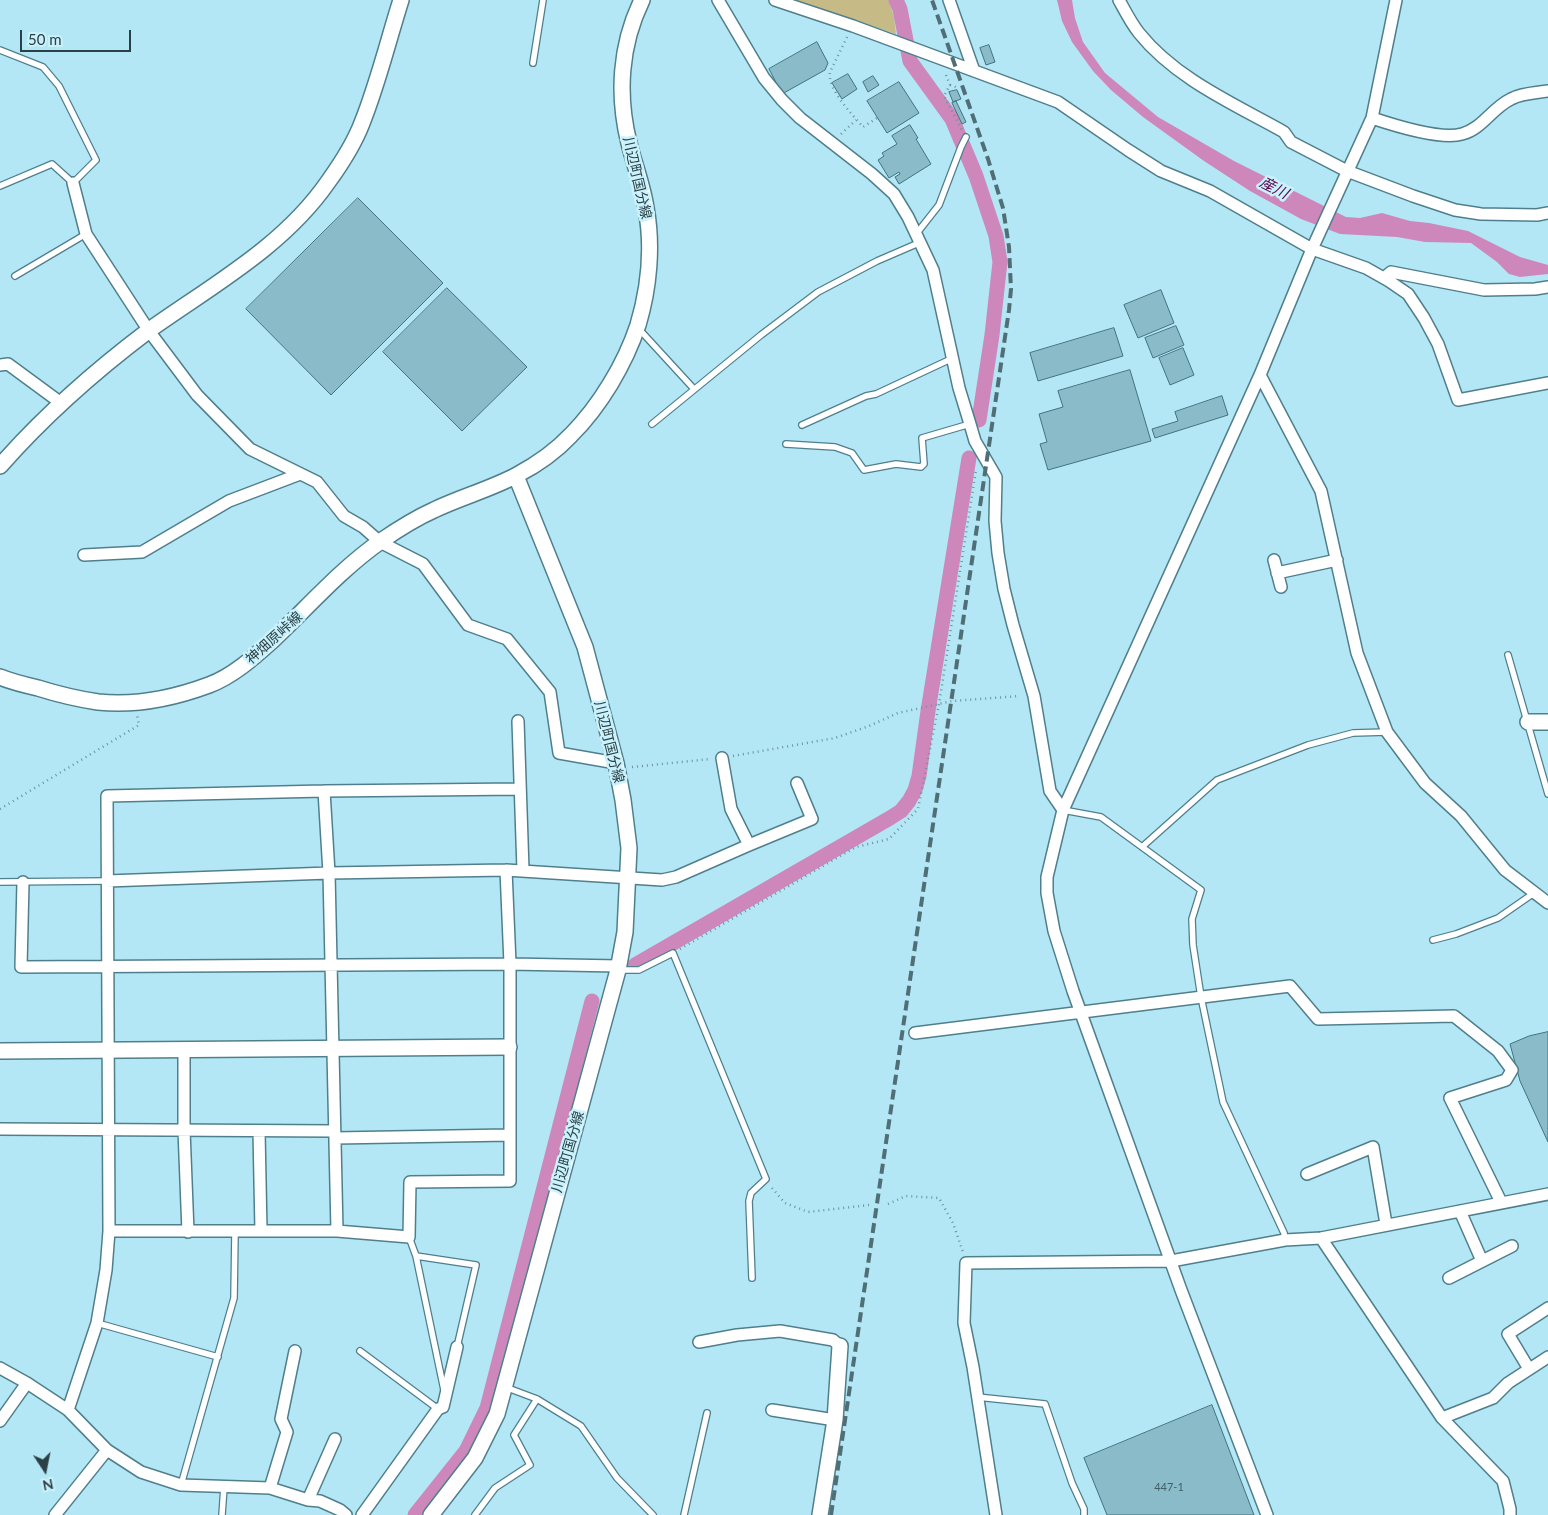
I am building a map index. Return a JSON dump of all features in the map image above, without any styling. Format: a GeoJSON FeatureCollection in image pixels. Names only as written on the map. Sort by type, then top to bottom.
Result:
{"type":"FeatureCollection","features":[{"type":"Feature","properties":{"kind":"street"},"geometry":{"type":"LineString","coordinates":[[0,466],[60,404],[114,357],[261,252],[291,226],[316,199],[362,125],[401,0]]}},
{"type":"Feature","properties":{"kind":"street","name":"川辺町国分線"},"geometry":{"type":"LineString","coordinates":[[430,1515],[475,1458],[497,1414],[503,1386],[619,968],[629,879],[630,848],[616,763],[585,647],[516,476],[554,450],[570,436],[586,418],[611,383],[637,327],[646,293],[649,261],[647,209],[623,117],[621,90],[627,41],[642,0]]}},
{"type":"Feature","properties":{"kind":"street"},"geometry":{"type":"LineString","coordinates":[[718,0],[764,78],[782,100],[894,194],[919,237],[933,270],[959,388],[974,441],[996,477],[995,521],[1004,589],[1034,696],[1050,791],[1063,810]]}},
{"type":"Feature","properties":{"kind":"street"},"geometry":{"type":"LineString","coordinates":[[775,0],[1058,102],[1161,170],[1210,191],[1312,249],[1366,268],[1384,278],[1408,294],[1424,318],[1438,344],[1458,400],[1548,383]]}},
{"type":"Feature","properties":{"kind":"street"},"geometry":{"type":"LineString","coordinates":[[949,0],[974,71]]}},
{"type":"Feature","properties":{"kind":"street"},"geometry":{"type":"LineString","coordinates":[[1120,0],[1140,34],[1184,74],[1284,132],[1291,142],[1346,175],[1455,210],[1481,214],[1537,215],[1548,213]]}},
{"type":"Feature","properties":{"kind":"street"},"geometry":{"type":"LineString","coordinates":[[1267,1515],[1171,1261],[1082,1013],[1054,931],[1047,893],[1050,860],[1063,810],[1260,376],[1312,249],[1372,118],[1396,0]]}},
{"type":"Feature","properties":{"kind":"street"},"geometry":{"type":"LineString","coordinates":[[1372,118],[1421,132],[1461,135],[1476,128],[1497,108],[1511,98],[1528,93],[1548,91]]}},
{"type":"Feature","properties":{"kind":"street"},"geometry":{"type":"LineString","coordinates":[[73,183],[86,234],[150,331],[196,395],[250,449],[317,482],[344,516],[363,527],[380,542],[423,564],[468,625],[506,639],[550,692],[559,753],[616,763]]}},
{"type":"Feature","properties":{"kind":"street"},"geometry":{"type":"LineString","coordinates":[[1384,278],[1391,272],[1484,290],[1548,287]]}},
{"type":"Feature","properties":{"kind":"street"},"geometry":{"type":"LineString","coordinates":[[0,365],[8,364],[60,404]]}},
{"type":"Feature","properties":{"kind":"street"},"geometry":{"type":"LineString","coordinates":[[1260,376],[1321,491],[1357,653],[1387,732],[1425,783],[1461,816],[1505,870],[1548,903]]}},
{"type":"Feature","properties":{"kind":"street"},"geometry":{"type":"LineString","coordinates":[[84,555],[142,552],[228,501],[300,474]]}},
{"type":"Feature","properties":{"kind":"street","name":"神畑原峠線"},"geometry":{"type":"LineString","coordinates":[[0,677],[56,693],[99,702],[135,702],[161,698],[212,684],[238,669],[287,627],[337,578],[380,542],[433,510],[516,476]]}},
{"type":"Feature","properties":{"kind":"street"},"geometry":{"type":"LineString","coordinates":[[1274,560],[1281,587]]}},
{"type":"Feature","properties":{"kind":"street"},"geometry":{"type":"LineString","coordinates":[[1277,573],[1337,560]]}},
{"type":"Feature","properties":{"kind":"street"},"geometry":{"type":"LineString","coordinates":[[518,721],[523,870]]}},
{"type":"Feature","properties":{"kind":"street"},"geometry":{"type":"LineString","coordinates":[[1528,722],[1548,722]]}},
{"type":"Feature","properties":{"kind":"street"},"geometry":{"type":"LineString","coordinates":[[722,758],[731,810],[748,845]]}},
{"type":"Feature","properties":{"kind":"street"},"geometry":{"type":"LineString","coordinates":[[107,881],[329,873],[506,870],[662,880],[676,877],[812,819],[797,783]]}},
{"type":"Feature","properties":{"kind":"street"},"geometry":{"type":"LineString","coordinates":[[68,1410],[97,1322],[106,1270],[109,1232],[107,796],[520,789]]}},
{"type":"Feature","properties":{"kind":"street"},"geometry":{"type":"LineString","coordinates":[[324,791],[329,873],[337,1231]]}},
{"type":"Feature","properties":{"kind":"street"},"geometry":{"type":"LineString","coordinates":[[109,1232],[337,1231],[409,1237],[410,1182],[510,1181],[510,964],[506,870]]}},
{"type":"Feature","properties":{"kind":"street"},"geometry":{"type":"LineString","coordinates":[[23,882],[21,967],[510,964],[619,968]]}},
{"type":"Feature","properties":{"kind":"street"},"geometry":{"type":"LineString","coordinates":[[916,1033],[1290,986],[1318,1019],[1454,1016],[1498,1051],[1512,1070],[1506,1080],[1450,1098],[1501,1202]]}},
{"type":"Feature","properties":{"kind":"street"},"geometry":{"type":"LineString","coordinates":[[0,1051],[510,1047]]}},
{"type":"Feature","properties":{"kind":"street"},"geometry":{"type":"LineString","coordinates":[[184,1049],[184,1130],[188,1232]]}},
{"type":"Feature","properties":{"kind":"street"},"geometry":{"type":"LineString","coordinates":[[0,1129],[259,1131],[334,1135],[509,1135]]}},
{"type":"Feature","properties":{"kind":"street"},"geometry":{"type":"LineString","coordinates":[[259,1131],[261,1231]]}},
{"type":"Feature","properties":{"kind":"street"},"geometry":{"type":"LineString","coordinates":[[1307,1174],[1373,1147],[1386,1224]]}},
{"type":"Feature","properties":{"kind":"street"},"geometry":{"type":"LineString","coordinates":[[996,1515],[978,1397],[964,1323],[966,1263],[1171,1261],[1285,1240],[1321,1238],[1548,1194]]}},
{"type":"Feature","properties":{"kind":"street"},"geometry":{"type":"LineString","coordinates":[[1460,1211],[1482,1261]]}},
{"type":"Feature","properties":{"kind":"street"},"geometry":{"type":"LineString","coordinates":[[1321,1238],[1442,1418],[1503,1481],[1510,1515]]}},
{"type":"Feature","properties":{"kind":"street"},"geometry":{"type":"LineString","coordinates":[[1450,1278],[1512,1246]]}},
{"type":"Feature","properties":{"kind":"street"},"geometry":{"type":"LineString","coordinates":[[1529,1369],[1508,1334],[1548,1308]]}},
{"type":"Feature","properties":{"kind":"street"},"geometry":{"type":"LineString","coordinates":[[699,1342],[737,1335],[780,1331],[833,1340],[840,1346],[835,1420],[820,1515]]}},
{"type":"Feature","properties":{"kind":"street"},"geometry":{"type":"LineString","coordinates":[[362,1515],[438,1409],[443,1407],[457,1347]]}},
{"type":"Feature","properties":{"kind":"street"},"geometry":{"type":"LineString","coordinates":[[270,1488],[287,1432],[281,1419],[295,1351]]}},
{"type":"Feature","properties":{"kind":"street"},"geometry":{"type":"LineString","coordinates":[[1442,1418],[1493,1398],[1508,1383],[1548,1357]]}},
{"type":"Feature","properties":{"kind":"street"},"geometry":{"type":"LineString","coordinates":[[0,1368],[68,1410],[107,1450],[141,1472],[180,1485],[270,1488],[308,1500],[320,1501],[340,1510],[346,1515]]}},
{"type":"Feature","properties":{"kind":"street"},"geometry":{"type":"LineString","coordinates":[[0,1421],[27,1383]]}},
{"type":"Feature","properties":{"kind":"street"},"geometry":{"type":"LineString","coordinates":[[772,1410],[835,1420]]}},
{"type":"Feature","properties":{"kind":"street"},"geometry":{"type":"LineString","coordinates":[[308,1500],[334,1438]]}},
{"type":"Feature","properties":{"kind":"street"},"geometry":{"type":"LineString","coordinates":[[55,1515],[107,1450]]}},
{"type":"Feature","properties":{"kind":"lane"},"geometry":{"type":"LineString","coordinates":[[533,63],[543,0]]}},
{"type":"Feature","properties":{"kind":"lane"},"geometry":{"type":"LineString","coordinates":[[0,50],[43,67],[59,86],[96,160],[73,183],[52,164],[0,186]]}},
{"type":"Feature","properties":{"kind":"lane"},"geometry":{"type":"LineString","coordinates":[[652,424],[768,329],[818,292],[919,237],[939,205],[965,139]]}},
{"type":"Feature","properties":{"kind":"lane"},"geometry":{"type":"LineString","coordinates":[[15,276],[86,234]]}},
{"type":"Feature","properties":{"kind":"lane"},"geometry":{"type":"LineString","coordinates":[[637,327],[694,389]]}},
{"type":"Feature","properties":{"kind":"lane"},"geometry":{"type":"LineString","coordinates":[[802,425],[866,396],[876,394],[953,358]]}},
{"type":"Feature","properties":{"kind":"lane"},"geometry":{"type":"LineString","coordinates":[[786,444],[835,448],[852,453],[864,470],[896,464],[921,466],[924,464],[922,438],[970,424]]}},
{"type":"Feature","properties":{"kind":"lane"},"geometry":{"type":"LineString","coordinates":[[1508,655],[1548,794]]}},
{"type":"Feature","properties":{"kind":"lane"},"geometry":{"type":"LineString","coordinates":[[1142,846],[1217,780],[1308,745],[1353,733],[1387,732]]}},
{"type":"Feature","properties":{"kind":"lane"},"geometry":{"type":"LineString","coordinates":[[1063,810],[1101,817],[1200,890],[1192,919],[1193,945],[1201,997],[1223,1102],[1284,1233],[1285,1240]]}},
{"type":"Feature","properties":{"kind":"lane"},"geometry":{"type":"LineString","coordinates":[[0,882],[107,881]]}},
{"type":"Feature","properties":{"kind":"lane"},"geometry":{"type":"LineString","coordinates":[[1433,940],[1456,934],[1498,918],[1535,892]]}},
{"type":"Feature","properties":{"kind":"lane"},"geometry":{"type":"LineString","coordinates":[[619,968],[639,970],[673,953],[766,1179],[751,1193],[749,1201],[752,1278]]}},
{"type":"Feature","properties":{"kind":"lane"},"geometry":{"type":"LineString","coordinates":[[180,1485],[234,1298],[235,1232]]}},
{"type":"Feature","properties":{"kind":"lane"},"geometry":{"type":"LineString","coordinates":[[409,1237],[416,1256],[446,1397]]}},
{"type":"Feature","properties":{"kind":"lane"},"geometry":{"type":"LineString","coordinates":[[416,1256],[476,1265],[457,1347]]}},
{"type":"Feature","properties":{"kind":"lane"},"geometry":{"type":"LineString","coordinates":[[97,1322],[218,1357]]}},
{"type":"Feature","properties":{"kind":"lane"},"geometry":{"type":"LineString","coordinates":[[360,1351],[438,1409]]}},
{"type":"Feature","properties":{"kind":"lane"},"geometry":{"type":"LineString","coordinates":[[503,1386],[537,1399],[581,1426],[617,1478],[653,1515]]}},
{"type":"Feature","properties":{"kind":"lane"},"geometry":{"type":"LineString","coordinates":[[978,1397],[1045,1404],[1072,1483],[1084,1509],[1084,1515]]}},
{"type":"Feature","properties":{"kind":"lane"},"geometry":{"type":"LineString","coordinates":[[475,1515],[495,1488],[530,1465],[514,1435],[537,1399]]}},
{"type":"Feature","properties":{"kind":"lane"},"geometry":{"type":"LineString","coordinates":[[684,1515],[708,1413]]}},
{"type":"Feature","properties":{"kind":"lane"},"geometry":{"type":"LineString","coordinates":[[222,1515],[224,1487]]}},
{"type":"Feature","properties":{"kind":"path"},"geometry":{"type":"LineString","coordinates":[[844,43],[830,72],[831,84],[847,109],[863,127],[877,118]]}},
{"type":"Feature","properties":{"kind":"path"},"geometry":{"type":"LineString","coordinates":[[942,60],[950,85],[944,96],[965,139]]}},
{"type":"Feature","properties":{"kind":"path"},"geometry":{"type":"LineString","coordinates":[[950,85],[956,87]]}},
{"type":"Feature","properties":{"kind":"path"},"geometry":{"type":"LineString","coordinates":[[831,143],[856,120]]}},
{"type":"Feature","properties":{"kind":"path"},"geometry":{"type":"LineString","coordinates":[[673,953],[856,847],[889,839],[918,809],[939,704],[980,449]]}},
{"type":"Feature","properties":{"kind":"path"},"geometry":{"type":"LineString","coordinates":[[616,763],[630,768],[722,758],[835,738],[898,713],[952,701],[1034,696]]}},
{"type":"Feature","properties":{"kind":"path"},"geometry":{"type":"LineString","coordinates":[[0,809],[139,725],[135,702]]}},
{"type":"Feature","properties":{"kind":"path"},"geometry":{"type":"LineString","coordinates":[[766,1179],[785,1203],[808,1212],[869,1205]]}},
{"type":"Feature","properties":{"kind":"path"},"geometry":{"type":"LineString","coordinates":[[888,1204],[906,1196],[939,1198],[953,1223],[966,1263]]}},
{"type":"Feature","properties":{"kind":"shaded area"},"geometry":{"type":"Polygon","coordinates":[[[795,0],[889,0],[896,34],[795,0]]]}},
{"type":"Feature","properties":{"kind":"water","name":"産川"},"geometry":{"type":"Polygon","coordinates":[[[1057,0],[1072,0],[1075,18],[1083,42],[1105,73],[1158,117],[1234,161],[1346,217],[1360,218],[1382,213],[1410,221],[1468,231],[1520,257],[1548,265],[1548,274],[1520,277],[1509,274],[1497,262],[1471,243],[1425,242],[1397,237],[1340,234],[1301,219],[1250,191],[1143,117],[1111,90],[1093,71],[1072,42],[1062,21],[1057,0]]]}},
{"type":"Feature","properties":{"kind":"building"},"geometry":{"type":"Polygon","coordinates":[[[817,42],[828,63],[825,70],[782,94],[769,69],[817,42]]]}},
{"type":"Feature","properties":{"kind":"building"},"geometry":{"type":"Polygon","coordinates":[[[989,45],[995,62],[986,65],[980,48],[989,45]]]}},
{"type":"Feature","properties":{"kind":"building"},"geometry":{"type":"Polygon","coordinates":[[[848,74],[857,89],[842,99],[832,83],[848,74]]]}},
{"type":"Feature","properties":{"kind":"building"},"geometry":{"type":"Polygon","coordinates":[[[873,76],[879,85],[868,92],[863,82],[873,76]]]}},
{"type":"Feature","properties":{"kind":"building"},"geometry":{"type":"Polygon","coordinates":[[[899,82],[919,113],[887,133],[867,101],[899,82]]]}},
{"type":"Feature","properties":{"kind":"building"},"geometry":{"type":"Polygon","coordinates":[[[957,90],[961,99],[953,102],[949,92],[957,90]]]}},
{"type":"Feature","properties":{"kind":"building"},"geometry":{"type":"Polygon","coordinates":[[[956,101],[966,122],[962,124],[952,103],[956,101]]]}},
{"type":"Feature","properties":{"kind":"building"},"geometry":{"type":"Polygon","coordinates":[[[910,125],[931,164],[899,184],[895,177],[900,174],[899,172],[889,178],[878,160],[884,156],[882,153],[897,144],[892,136],[910,125]]]}},
{"type":"Feature","properties":{"kind":"building"},"geometry":{"type":"Polygon","coordinates":[[[358,198],[443,283],[331,395],[246,309],[358,198]]]}},
{"type":"Feature","properties":{"kind":"building"},"geometry":{"type":"Polygon","coordinates":[[[447,288],[527,367],[462,431],[383,352],[447,288]]]}},
{"type":"Feature","properties":{"kind":"building"},"geometry":{"type":"Polygon","coordinates":[[[1161,290],[1174,323],[1138,338],[1124,305],[1161,290]]]}},
{"type":"Feature","properties":{"kind":"building"},"geometry":{"type":"Polygon","coordinates":[[[1176,326],[1184,345],[1153,358],[1145,338],[1176,326]]]}},
{"type":"Feature","properties":{"kind":"building"},"geometry":{"type":"Polygon","coordinates":[[[1114,328],[1123,356],[1038,381],[1030,353],[1114,328]]]}},
{"type":"Feature","properties":{"kind":"building"},"geometry":{"type":"Polygon","coordinates":[[[1183,348],[1194,375],[1170,385],[1159,358],[1183,348]]]}},
{"type":"Feature","properties":{"kind":"building"},"geometry":{"type":"Polygon","coordinates":[[[1130,370],[1151,441],[1048,470],[1040,444],[1047,442],[1039,414],[1063,407],[1058,391],[1130,370]]]}},
{"type":"Feature","properties":{"kind":"building"},"geometry":{"type":"Polygon","coordinates":[[[1222,396],[1228,415],[1155,438],[1152,429],[1178,421],[1175,412],[1222,396]]]}},
{"type":"Feature","properties":{"kind":"building"},"geometry":{"type":"Polygon","coordinates":[[[1548,1032],[1548,1142],[1520,1081],[1510,1044],[1529,1036],[1548,1032]]]}},
{"type":"Feature","properties":{"kind":"building"},"geometry":{"type":"Polygon","coordinates":[[[1212,1405],[1254,1515],[1107,1515],[1084,1458],[1212,1405]]]}},
{"type":"Feature","properties":{"kind":"waterway"},"geometry":{"type":"LineString","coordinates":[[896,0],[900,9],[910,61],[952,119],[976,176],[996,236],[1000,262],[992,335],[979,420]]}},
{"type":"Feature","properties":{"kind":"waterway"},"geometry":{"type":"LineString","coordinates":[[635,965],[890,818],[901,811],[909,801],[919,776],[969,458]]}},
{"type":"Feature","properties":{"kind":"waterway"},"geometry":{"type":"LineString","coordinates":[[415,1515],[466,1451],[487,1408],[592,1001]]}},
{"type":"Feature","properties":{"kind":"railway"},"geometry":{"type":"LineString","coordinates":[[831,1515],[1011,289],[1009,247],[1003,208],[988,159],[932,0]]}}]}
